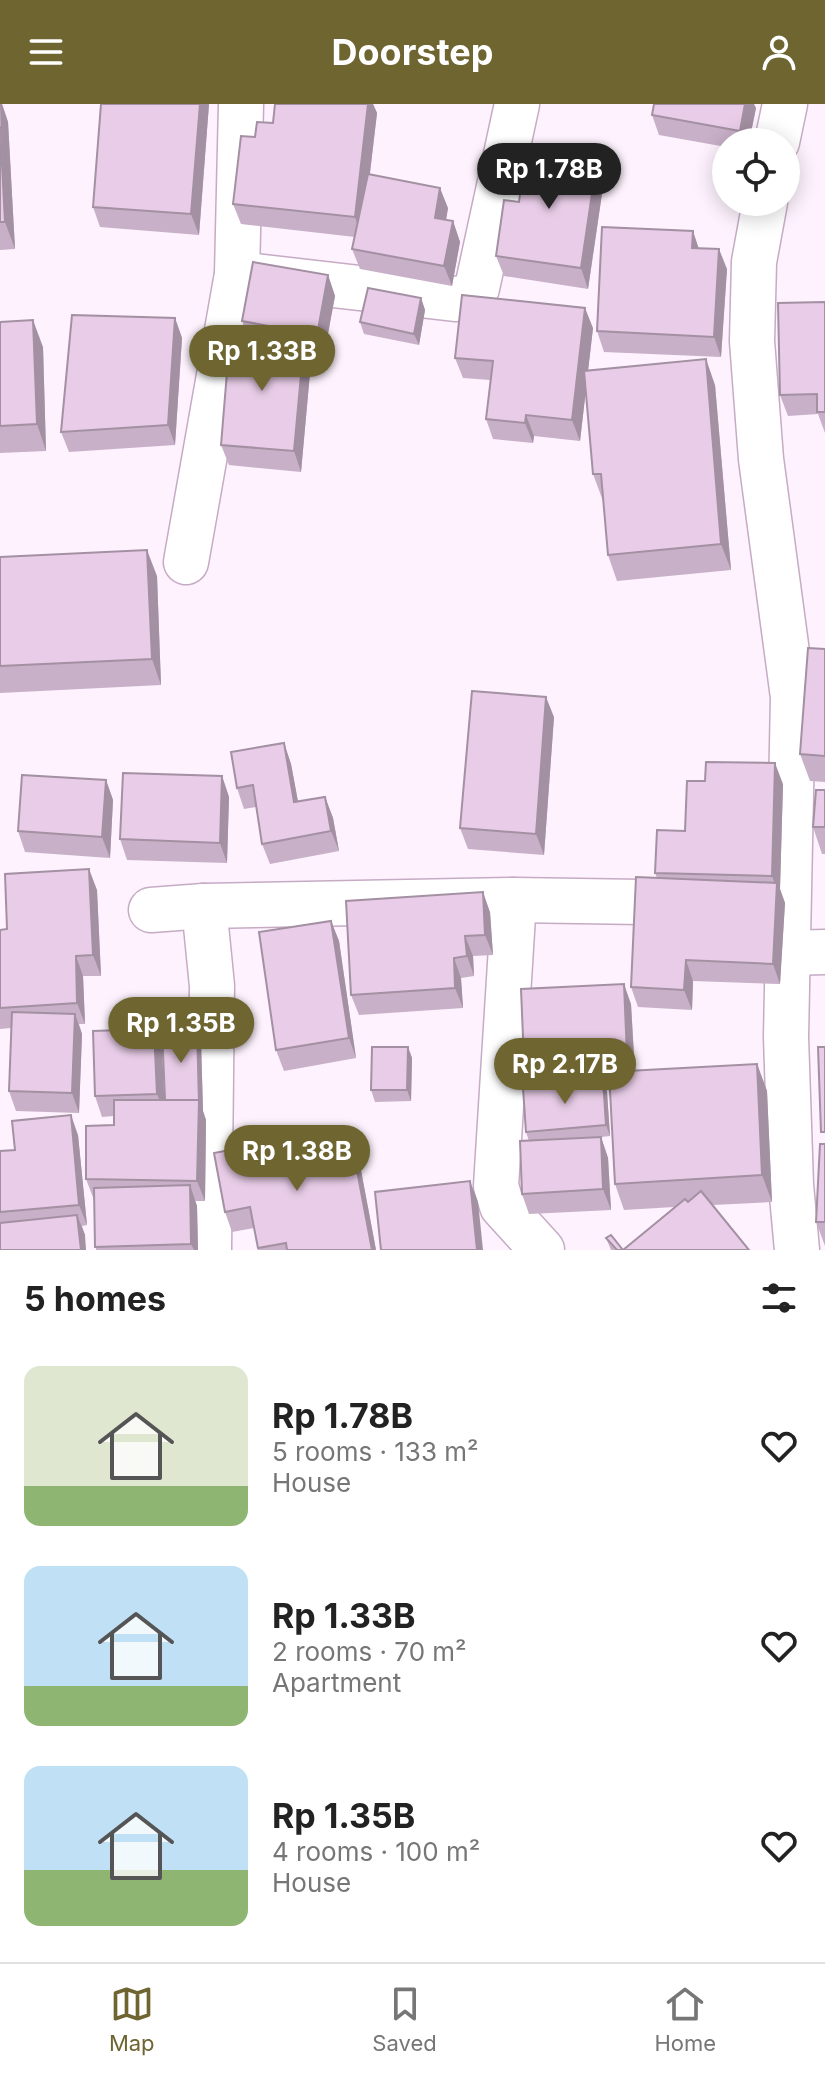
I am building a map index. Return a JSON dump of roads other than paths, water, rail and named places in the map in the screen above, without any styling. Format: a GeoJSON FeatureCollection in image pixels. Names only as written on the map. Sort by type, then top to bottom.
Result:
{"type":"FeatureCollection","features":[{"type":"Feature","properties":{"kind":"street"},"geometry":{"type":"LineString","coordinates":[[186,562],[237,274],[241,104]]}},
{"type":"Feature","properties":{"kind":"street"},"geometry":{"type":"LineString","coordinates":[[237,274],[455,299],[468,297],[477,288],[517,104]]}},
{"type":"Feature","properties":{"kind":"street"},"geometry":{"type":"LineString","coordinates":[[780,128],[785,104]]}},
{"type":"Feature","properties":{"kind":"street"},"geometry":{"type":"LineString","coordinates":[[762,216],[754,262],[752,341],[761,459],[793,697],[806,953],[786,1037],[790,1170],[797,1250]]}},
{"type":"Feature","properties":{"kind":"street"},"geometry":{"type":"LineString","coordinates":[[514,900],[496,1186],[502,1206],[542,1250]]}},
{"type":"Feature","properties":{"kind":"street"},"geometry":{"type":"LineString","coordinates":[[151,910],[204,906],[514,900],[642,902]]}},
{"type":"Feature","properties":{"kind":"street"},"geometry":{"type":"LineString","coordinates":[[204,906],[212,986],[209,1250]]}}]}
